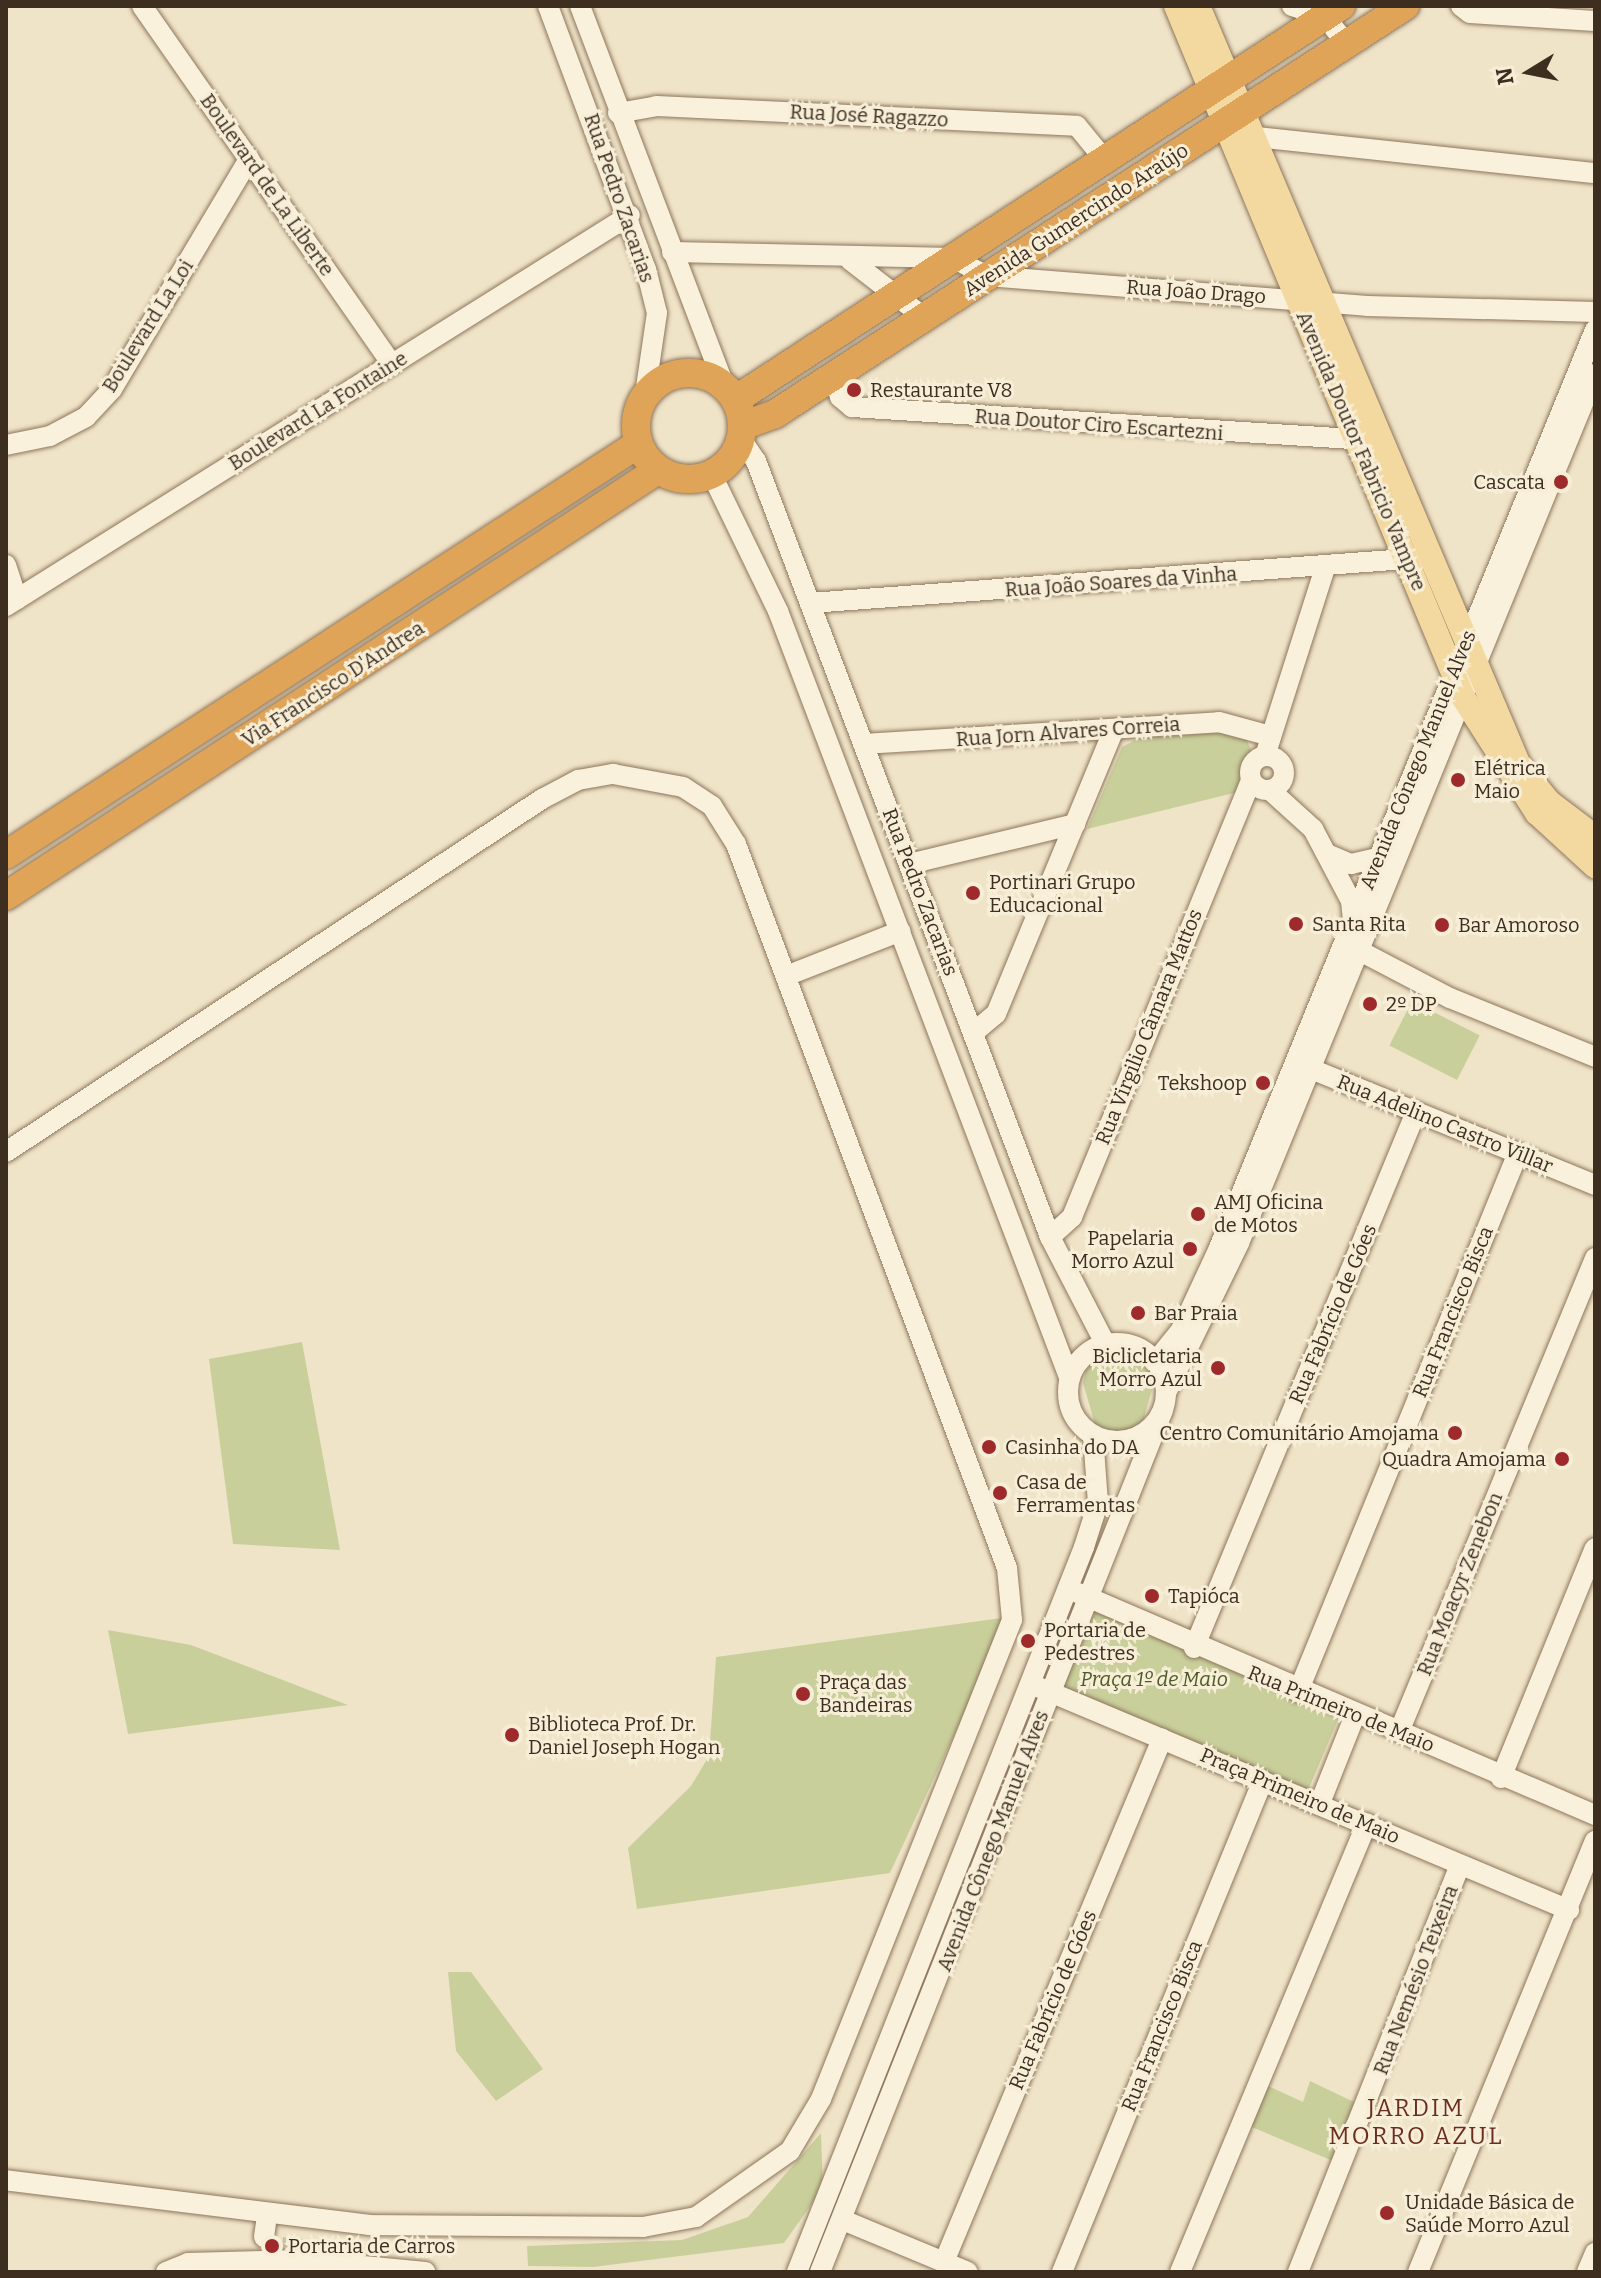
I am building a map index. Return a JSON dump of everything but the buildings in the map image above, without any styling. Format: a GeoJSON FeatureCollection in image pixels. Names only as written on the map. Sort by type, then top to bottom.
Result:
{"type":"FeatureCollection","features":[{"type":"Feature","properties":{"kind":"highway","name":"Avenida Gumercindo Araújo"},"geometry":{"type":"LineString","coordinates":[[736,413],[834,376],[1405,6]]}},
{"type":"Feature","properties":{"kind":"highway","name":"Avenida Gumercindo Araújo"},"geometry":{"type":"LineString","coordinates":[[736,413],[898,292],[1333,11]]}},
{"type":"Feature","properties":{"kind":"highway"},"geometry":{"type":"LineString","coordinates":[[683,373],[736,413],[712,475],[694,480],[658,470],[638,444],[645,394],[683,373]]}},
{"type":"Feature","properties":{"kind":"highway","name":"Via Francisco D'Andrea"},"geometry":{"type":"LineString","coordinates":[[6,855],[638,444]]}},
{"type":"Feature","properties":{"kind":"highway","name":"Via Francisco D'Andrea"},"geometry":{"type":"LineString","coordinates":[[6,896],[658,470]]}},
{"type":"Feature","properties":{"kind":"main road","name":"Avenida Doutor Fabricio Vampre"},"geometry":{"type":"LineString","coordinates":[[1176,6],[1221,83],[1236,116],[1297,300],[1370,440]]}},
{"type":"Feature","properties":{"kind":"main road","name":"Avenida Doutor Fabricio Vampre"},"geometry":{"type":"LineString","coordinates":[[1198,6],[1221,83]]}},
{"type":"Feature","properties":{"kind":"main road","name":"Avenida Doutor Fabricio Vampre"},"geometry":{"type":"LineString","coordinates":[[1236,116],[1257,137],[1323,302],[1370,440],[1465,670],[1519,765],[1549,802],[1595,837]]}},
{"type":"Feature","properties":{"kind":"main road","name":"Avenida Doutor Fabricio Vampre"},"geometry":{"type":"LineString","coordinates":[[1419,558],[1467,640],[1463,697],[1537,813],[1595,866]]}},
{"type":"Feature","properties":{"kind":"street","name":"Boulevard de La Liberte"},"geometry":{"type":"LineString","coordinates":[[142,6],[392,364]]}},
{"type":"Feature","properties":{"kind":"street","name":"Rua Pedro Zacarias"},"geometry":{"type":"LineString","coordinates":[[548,6],[630,215],[657,313],[645,394]]}},
{"type":"Feature","properties":{"kind":"street","name":"Rua Pedro Zacarias"},"geometry":{"type":"LineString","coordinates":[[580,6],[618,113],[810,603],[1050,1237],[1105,1343]]}},
{"type":"Feature","properties":{"kind":"street"},"geometry":{"type":"LineString","coordinates":[[1292,6],[1333,11],[1347,44]]}},
{"type":"Feature","properties":{"kind":"street"},"geometry":{"type":"LineString","coordinates":[[1461,6],[1470,13],[1595,21]]}},
{"type":"Feature","properties":{"kind":"street","name":"Rua José Ragazzo"},"geometry":{"type":"LineString","coordinates":[[618,113],[656,106],[1077,126],[1104,159]]}},
{"type":"Feature","properties":{"kind":"street"},"geometry":{"type":"LineString","coordinates":[[1257,137],[1595,173]]}},
{"type":"Feature","properties":{"kind":"street","name":"Boulevard La Loi"},"geometry":{"type":"LineString","coordinates":[[6,445],[50,436],[86,417],[112,389],[249,159]]}},
{"type":"Feature","properties":{"kind":"street","name":"Boulevard La Fontaine"},"geometry":{"type":"LineString","coordinates":[[12,602],[630,215]]}},
{"type":"Feature","properties":{"kind":"street","name":"Rua João Drago"},"geometry":{"type":"LineString","coordinates":[[672,252],[850,260],[953,258],[987,276],[1323,302],[1595,312]]}},
{"type":"Feature","properties":{"kind":"street"},"geometry":{"type":"LineString","coordinates":[[850,260],[898,292],[925,318]]}},
{"type":"Feature","properties":{"kind":"street","name":"Avenida Cônego Manuel Alves"},"geometry":{"type":"LineString","coordinates":[[1467,640],[1595,330]]}},
{"type":"Feature","properties":{"kind":"street","name":"Avenida Cônego Manuel Alves"},"geometry":{"type":"LineString","coordinates":[[797,2272],[1040,1688],[1087,1602],[1165,1401],[1303,1066],[1353,920],[1378,858],[1465,670],[1595,374]]}},
{"type":"Feature","properties":{"kind":"street","name":"Rua Doutor Ciro Escartezni"},"geometry":{"type":"LineString","coordinates":[[834,376],[852,407],[1370,440]]}},
{"type":"Feature","properties":{"kind":"street","name":"Rua Pedro Zacarias"},"geometry":{"type":"LineString","coordinates":[[712,475],[778,611],[1069,1377]]}},
{"type":"Feature","properties":{"kind":"street","name":"Rua João Soares da Vinha"},"geometry":{"type":"LineString","coordinates":[[810,603],[1325,568],[1419,558]]}},
{"type":"Feature","properties":{"kind":"street"},"geometry":{"type":"LineString","coordinates":[[6,565],[12,602]]}},
{"type":"Feature","properties":{"kind":"street"},"geometry":{"type":"LineString","coordinates":[[1325,568],[1270,750],[1265,787],[1294,809],[1327,854],[1353,920]]}},
{"type":"Feature","properties":{"kind":"street","name":"Avenida Cônego Manuel Alves"},"geometry":{"type":"LineString","coordinates":[[1156,1361],[1188,1316],[1358,950],[1463,697]]}},
{"type":"Feature","properties":{"kind":"street","name":"Rua Jorn Alvares Correia"},"geometry":{"type":"LineString","coordinates":[[863,744],[1219,722],[1270,750]]}},
{"type":"Feature","properties":{"kind":"street"},"geometry":{"type":"LineString","coordinates":[[973,1033],[996,1014],[1114,729]]}},
{"type":"Feature","properties":{"kind":"street","name":"Rua Virgilio Câmara Mattos"},"geometry":{"type":"LineString","coordinates":[[1050,1237],[1072,1217],[1236,808],[1265,787],[1254,760],[1270,750]]}},
{"type":"Feature","properties":{"kind":"street"},"geometry":{"type":"LineString","coordinates":[[6,1152],[578,780],[649,776],[712,806],[736,844],[1007,1568],[1012,1620],[998,1663],[821,2099],[790,2151],[746,2189],[696,2217],[643,2227],[292,2243],[188,2263],[166,2272]]}},
{"type":"Feature","properties":{"kind":"street"},"geometry":{"type":"LineString","coordinates":[[909,864],[1075,824]]}},
{"type":"Feature","properties":{"kind":"street"},"geometry":{"type":"LineString","coordinates":[[1327,854],[1351,864],[1378,858]]}},
{"type":"Feature","properties":{"kind":"street"},"geometry":{"type":"LineString","coordinates":[[786,976],[901,931]]}},
{"type":"Feature","properties":{"kind":"street"},"geometry":{"type":"LineString","coordinates":[[1358,950],[1450,998],[1595,1057]]}},
{"type":"Feature","properties":{"kind":"street","name":"Rua Adelino Castro Villar"},"geometry":{"type":"LineString","coordinates":[[1303,1066],[1595,1185]]}},
{"type":"Feature","properties":{"kind":"street","name":"Rua Fabrício de Góes"},"geometry":{"type":"LineString","coordinates":[[1194,1648],[1416,1112]]}},
{"type":"Feature","properties":{"kind":"street","name":"Rua Francisco Bisca"},"geometry":{"type":"LineString","coordinates":[[1298,1692],[1518,1153]]}},
{"type":"Feature","properties":{"kind":"street","name":"Rua Moacyr Zenebon"},"geometry":{"type":"LineString","coordinates":[[1399,1732],[1595,1258]]}},
{"type":"Feature","properties":{"kind":"street"},"geometry":{"type":"LineString","coordinates":[[1105,1343],[1133,1345],[1156,1361],[1165,1401],[1155,1424],[1126,1441],[1093,1435],[1071,1410],[1069,1377],[1083,1356],[1105,1343]]}},
{"type":"Feature","properties":{"kind":"street","name":"Avenida Cônego Manuel Alves"},"geometry":{"type":"LineString","coordinates":[[820,2272],[843,2220],[1040,1688],[1098,1503],[1093,1435]]}},
{"type":"Feature","properties":{"kind":"street"},"geometry":{"type":"LineString","coordinates":[[1084,1547],[1077,1589],[1087,1602]]}},
{"type":"Feature","properties":{"kind":"street"},"geometry":{"type":"LineString","coordinates":[[1501,1778],[1595,1548]]}},
{"type":"Feature","properties":{"kind":"street","name":"Rua Primeiro de Maio"},"geometry":{"type":"LineString","coordinates":[[1087,1602],[1595,1815]]}},
{"type":"Feature","properties":{"kind":"street","name":"Praça Primeiro de Maio"},"geometry":{"type":"LineString","coordinates":[[1040,1688],[1569,1910]]}},
{"type":"Feature","properties":{"kind":"street"},"geometry":{"type":"LineString","coordinates":[[1320,1803],[1355,1715]]}},
{"type":"Feature","properties":{"kind":"street","name":"Rua Fabrício de Góes"},"geometry":{"type":"LineString","coordinates":[[944,2262],[1162,1739]]}},
{"type":"Feature","properties":{"kind":"street","name":"Rua Francisco Bisca"},"geometry":{"type":"LineString","coordinates":[[1062,2272],[1263,1780]]}},
{"type":"Feature","properties":{"kind":"street"},"geometry":{"type":"LineString","coordinates":[[1180,2272],[1367,1823]]}},
{"type":"Feature","properties":{"kind":"street"},"geometry":{"type":"LineString","coordinates":[[1418,2272],[1595,1841]]}},
{"type":"Feature","properties":{"kind":"street","name":"Rua Nemésio Teixeira"},"geometry":{"type":"LineString","coordinates":[[1298,2272],[1460,1865]]}},
{"type":"Feature","properties":{"kind":"street"},"geometry":{"type":"LineString","coordinates":[[6,2180],[267,2216],[292,2243],[425,2272]]}},
{"type":"Feature","properties":{"kind":"street"},"geometry":{"type":"LineString","coordinates":[[262,2251],[267,2216]]}},
{"type":"Feature","properties":{"kind":"street"},"geometry":{"type":"LineString","coordinates":[[843,2220],[968,2272]]}},
{"type":"Feature","properties":{"kind":"street"},"geometry":{"type":"LineString","coordinates":[[1587,2272],[1595,2253]]}},
{"type":"Feature","properties":{"kind":"green space"},"geometry":{"type":"Polygon","coordinates":[[[1243,731],[1253,755],[1238,792],[1087,829],[1122,747],[1139,738],[1243,731]]]}},
{"type":"Feature","properties":{"kind":"green space"},"geometry":{"type":"Polygon","coordinates":[[[1412,1001],[1480,1036],[1457,1080],[1389,1046],[1412,1001]]]}},
{"type":"Feature","properties":{"kind":"green space"},"geometry":{"type":"Polygon","coordinates":[[[302,1342],[340,1550],[233,1544],[209,1359],[302,1342]]]}},
{"type":"Feature","properties":{"kind":"green space"},"geometry":{"type":"Polygon","coordinates":[[[1114,1348],[1150,1371],[1152,1389],[1142,1425],[1110,1436],[1095,1424],[1083,1383],[1087,1365],[1114,1348]]]}},
{"type":"Feature","properties":{"kind":"green space","name":"Praça 1º de Maio"},"geometry":{"type":"Polygon","coordinates":[[[1096,1609],[1341,1713],[1308,1791],[1063,1687],[1096,1609]]]}},
{"type":"Feature","properties":{"kind":"green space"},"geometry":{"type":"Polygon","coordinates":[[[1009,1617],[890,1873],[637,1909],[628,1848],[691,1786],[709,1756],[716,1657],[1009,1617]]]}},
{"type":"Feature","properties":{"kind":"green space"},"geometry":{"type":"Polygon","coordinates":[[[108,1630],[191,1645],[348,1705],[128,1734],[108,1630]]]}},
{"type":"Feature","properties":{"kind":"green space"},"geometry":{"type":"Polygon","coordinates":[[[448,1972],[471,1972],[543,2069],[496,2101],[456,2051],[448,1972]]]}},
{"type":"Feature","properties":{"kind":"green space"},"geometry":{"type":"Polygon","coordinates":[[[1310,2081],[1354,2102],[1333,2161],[1247,2125],[1264,2084],[1303,2102],[1310,2081]]]}},
{"type":"Feature","properties":{"kind":"green space"},"geometry":{"type":"Polygon","coordinates":[[[821,2133],[823,2188],[784,2243],[593,2267],[528,2266],[527,2246],[682,2240],[748,2217],[821,2133]]]}},
{"type":"Feature","properties":{"kind":"tunnel"},"geometry":{"type":"LineString","coordinates":[[291,2256],[293,2238]]}},
{"type":"Feature","properties":{"kind":"place","name":"Restaurante V8"},"geometry":{"type":"Point","coordinates":[854,390]}},
{"type":"Feature","properties":{"kind":"place","name":"Cascata"},"geometry":{"type":"Point","coordinates":[1561,482]}},
{"type":"Feature","properties":{"kind":"place","name":"Elétrica Maio"},"geometry":{"type":"Point","coordinates":[1458,780]}},
{"type":"Feature","properties":{"kind":"place","name":"Portinari Grupo Educacional"},"geometry":{"type":"Point","coordinates":[973,893]}},
{"type":"Feature","properties":{"kind":"place","name":"Santa Rita"},"geometry":{"type":"Point","coordinates":[1296,924]}},
{"type":"Feature","properties":{"kind":"place","name":"Bar Amoroso"},"geometry":{"type":"Point","coordinates":[1442,925]}},
{"type":"Feature","properties":{"kind":"place","name":"2º DP"},"geometry":{"type":"Point","coordinates":[1370,1004]}},
{"type":"Feature","properties":{"kind":"place","name":"Tekshoop"},"geometry":{"type":"Point","coordinates":[1263,1083]}},
{"type":"Feature","properties":{"kind":"place","name":"AMJ Oficina de Motos"},"geometry":{"type":"Point","coordinates":[1198,1214]}},
{"type":"Feature","properties":{"kind":"place","name":"Papelaria Morro Azul"},"geometry":{"type":"Point","coordinates":[1190,1249]}},
{"type":"Feature","properties":{"kind":"place","name":"Bar Praia"},"geometry":{"type":"Point","coordinates":[1138,1313]}},
{"type":"Feature","properties":{"kind":"place","name":"Biclicletaria Morro Azul"},"geometry":{"type":"Point","coordinates":[1218,1368]}},
{"type":"Feature","properties":{"kind":"place","name":"Centro Comunitário Amojama"},"geometry":{"type":"Point","coordinates":[1455,1433]}},
{"type":"Feature","properties":{"kind":"place","name":"Casinha do DA"},"geometry":{"type":"Point","coordinates":[989,1447]}},
{"type":"Feature","properties":{"kind":"place","name":"Quadra Amojama"},"geometry":{"type":"Point","coordinates":[1562,1459]}},
{"type":"Feature","properties":{"kind":"place","name":"Casa de Ferramentas"},"geometry":{"type":"Point","coordinates":[1000,1493]}},
{"type":"Feature","properties":{"kind":"place","name":"Tapióca"},"geometry":{"type":"Point","coordinates":[1152,1596]}},
{"type":"Feature","properties":{"kind":"place","name":"Portaria de Pedestres"},"geometry":{"type":"Point","coordinates":[1028,1641]}},
{"type":"Feature","properties":{"kind":"place","name":"Praça das Bandeiras"},"geometry":{"type":"Point","coordinates":[803,1694]}},
{"type":"Feature","properties":{"kind":"place","name":"Biblioteca Prof. Dr. Daniel Joseph Hogan"},"geometry":{"type":"Point","coordinates":[512,1735]}},
{"type":"Feature","properties":{"kind":"place","name":"Unidade Básica de Saúde Morro Azul"},"geometry":{"type":"Point","coordinates":[1387,2213]}},
{"type":"Feature","properties":{"kind":"place","name":"Portaria de Carros"},"geometry":{"type":"Point","coordinates":[272,2246]}},
{"type":"Feature","properties":{"kind":"district","name":"JARDIM MORRO AZUL"},"geometry":{"type":"Point","coordinates":[1416,2123]}}]}
